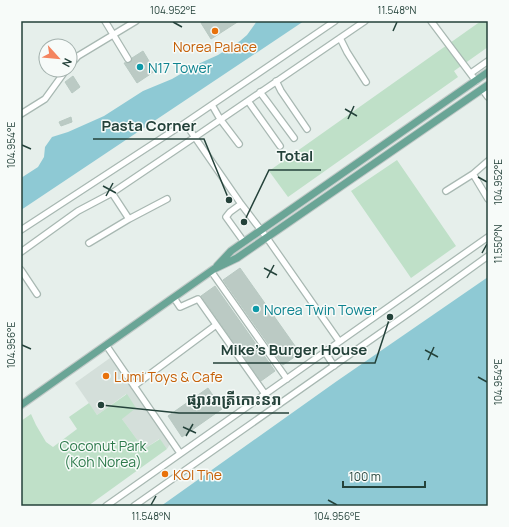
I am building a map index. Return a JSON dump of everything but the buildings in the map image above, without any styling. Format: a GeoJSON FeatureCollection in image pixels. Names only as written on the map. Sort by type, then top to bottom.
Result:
{"type":"FeatureCollection","features":[{"type":"Feature","properties":{"kind":"main road"},"geometry":{"type":"LineString","coordinates":[[213,270],[231,251],[488,72]]}},
{"type":"Feature","properties":{"kind":"main road"},"geometry":{"type":"LineString","coordinates":[[21,405],[213,270],[237,258],[267,238],[485,87]]}},
{"type":"Feature","properties":{"kind":"street"},"geometry":{"type":"LineString","coordinates":[[105,21],[128,59]]}},
{"type":"Feature","properties":{"kind":"street"},"geometry":{"type":"LineString","coordinates":[[78,56],[136,21]]}},
{"type":"Feature","properties":{"kind":"street"},"geometry":{"type":"LineString","coordinates":[[21,230],[185,123],[335,21]]}},
{"type":"Feature","properties":{"kind":"street"},"geometry":{"type":"LineString","coordinates":[[21,252],[78,211],[112,193],[365,21]]}},
{"type":"Feature","properties":{"kind":"street"},"geometry":{"type":"LineString","coordinates":[[431,21],[476,81]]}},
{"type":"Feature","properties":{"kind":"street"},"geometry":{"type":"LineString","coordinates":[[340,38],[366,82]]}},
{"type":"Feature","properties":{"kind":"street"},"geometry":{"type":"LineString","coordinates":[[471,73],[488,61]]}},
{"type":"Feature","properties":{"kind":"street"},"geometry":{"type":"LineString","coordinates":[[22,111],[45,99],[60,78]]}},
{"type":"Feature","properties":{"kind":"street"},"geometry":{"type":"LineString","coordinates":[[276,81],[281,91],[307,129]]}},
{"type":"Feature","properties":{"kind":"street"},"geometry":{"type":"LineString","coordinates":[[485,87],[488,97]]}},
{"type":"Feature","properties":{"kind":"street"},"geometry":{"type":"LineString","coordinates":[[260,92],[294,138]]}},
{"type":"Feature","properties":{"kind":"street"},"geometry":{"type":"LineString","coordinates":[[248,101],[280,146]]}},
{"type":"Feature","properties":{"kind":"street"},"geometry":{"type":"LineString","coordinates":[[212,105],[220,119],[239,144]]}},
{"type":"Feature","properties":{"kind":"street"},"geometry":{"type":"LineString","coordinates":[[185,123],[339,341]]}},
{"type":"Feature","properties":{"kind":"street"},"geometry":{"type":"LineString","coordinates":[[446,190],[473,174],[488,161]]}},
{"type":"Feature","properties":{"kind":"street"},"geometry":{"type":"LineString","coordinates":[[473,174],[488,199]]}},
{"type":"Feature","properties":{"kind":"street"},"geometry":{"type":"LineString","coordinates":[[112,193],[129,219]]}},
{"type":"Feature","properties":{"kind":"street"},"geometry":{"type":"LineString","coordinates":[[89,243],[129,219],[167,199]]}},
{"type":"Feature","properties":{"kind":"street"},"geometry":{"type":"LineString","coordinates":[[241,204],[226,217],[244,242]]}},
{"type":"Feature","properties":{"kind":"street"},"geometry":{"type":"LineString","coordinates":[[106,506],[488,237]]}},
{"type":"Feature","properties":{"kind":"street"},"geometry":{"type":"LineString","coordinates":[[134,506],[488,256]]}},
{"type":"Feature","properties":{"kind":"street"},"geometry":{"type":"LineString","coordinates":[[21,270],[38,294]]}},
{"type":"Feature","properties":{"kind":"street"},"geometry":{"type":"LineString","coordinates":[[213,270],[287,379]]}},
{"type":"Feature","properties":{"kind":"street"},"geometry":{"type":"LineString","coordinates":[[174,298],[180,307],[198,299],[265,394]]}},
{"type":"Feature","properties":{"kind":"street"},"geometry":{"type":"LineString","coordinates":[[134,386],[216,325]]}},
{"type":"Feature","properties":{"kind":"street"},"geometry":{"type":"LineString","coordinates":[[106,345],[180,453]]}},
{"type":"Feature","properties":{"kind":"street"},"geometry":{"type":"LineString","coordinates":[[325,352],[334,366]]}},
{"type":"Feature","properties":{"kind":"shaded area"},"geometry":{"type":"Polygon","coordinates":[[[110,358],[170,444],[167,449],[159,439],[144,449],[122,419],[126,394],[97,415],[75,383],[110,358]]]}},
{"type":"Feature","properties":{"kind":"green space"},"geometry":{"type":"Polygon","coordinates":[[[481,21],[488,21],[488,47],[454,71],[458,77],[288,197],[269,171],[481,21]]]}},
{"type":"Feature","properties":{"kind":"green space"},"geometry":{"type":"Polygon","coordinates":[[[397,160],[456,246],[411,278],[351,191],[397,160]]]}},
{"type":"Feature","properties":{"kind":"green space","name":"Coconut Park (Koh Norea)"},"geometry":{"type":"Polygon","coordinates":[[[127,394],[136,408],[122,419],[144,449],[160,439],[167,449],[88,506],[21,506],[21,421],[31,414],[46,442],[53,447],[77,429],[69,417],[89,403],[97,415],[127,394]]]}},
{"type":"Feature","properties":{"kind":"water"},"geometry":{"type":"Polygon","coordinates":[[[257,21],[304,21],[21,210],[21,178],[38,167],[44,157],[45,147],[52,137],[68,132],[104,116],[143,91],[172,79],[196,65],[218,55],[247,35],[257,21]]]}},
{"type":"Feature","properties":{"kind":"water"},"geometry":{"type":"Polygon","coordinates":[[[488,277],[488,506],[161,506],[337,381],[488,277]]]}},
{"type":"Feature","properties":{"kind":"place","name":"Norea Palace"},"geometry":{"type":"Point","coordinates":[215,31]}},
{"type":"Feature","properties":{"kind":"place","name":"N17 Tower"},"geometry":{"type":"Point","coordinates":[140,67]}},
{"type":"Feature","properties":{"kind":"place","name":"Pasta Corner"},"geometry":{"type":"Point","coordinates":[229,200]}},
{"type":"Feature","properties":{"kind":"place","name":"Total"},"geometry":{"type":"Point","coordinates":[244,222]}},
{"type":"Feature","properties":{"kind":"place","name":"Norea Twin Tower"},"geometry":{"type":"Point","coordinates":[256,309]}},
{"type":"Feature","properties":{"kind":"place","name":"Mike's Burger House"},"geometry":{"type":"Point","coordinates":[390,317]}},
{"type":"Feature","properties":{"kind":"place","name":"Lumi Toys & Cafe"},"geometry":{"type":"Point","coordinates":[106,376]}},
{"type":"Feature","properties":{"kind":"place","name":"ផ្សាររាត្រីកោះនរា"},"geometry":{"type":"Point","coordinates":[101,405]}},
{"type":"Feature","properties":{"kind":"place","name":"KOI The"},"geometry":{"type":"Point","coordinates":[165,474]}}]}
